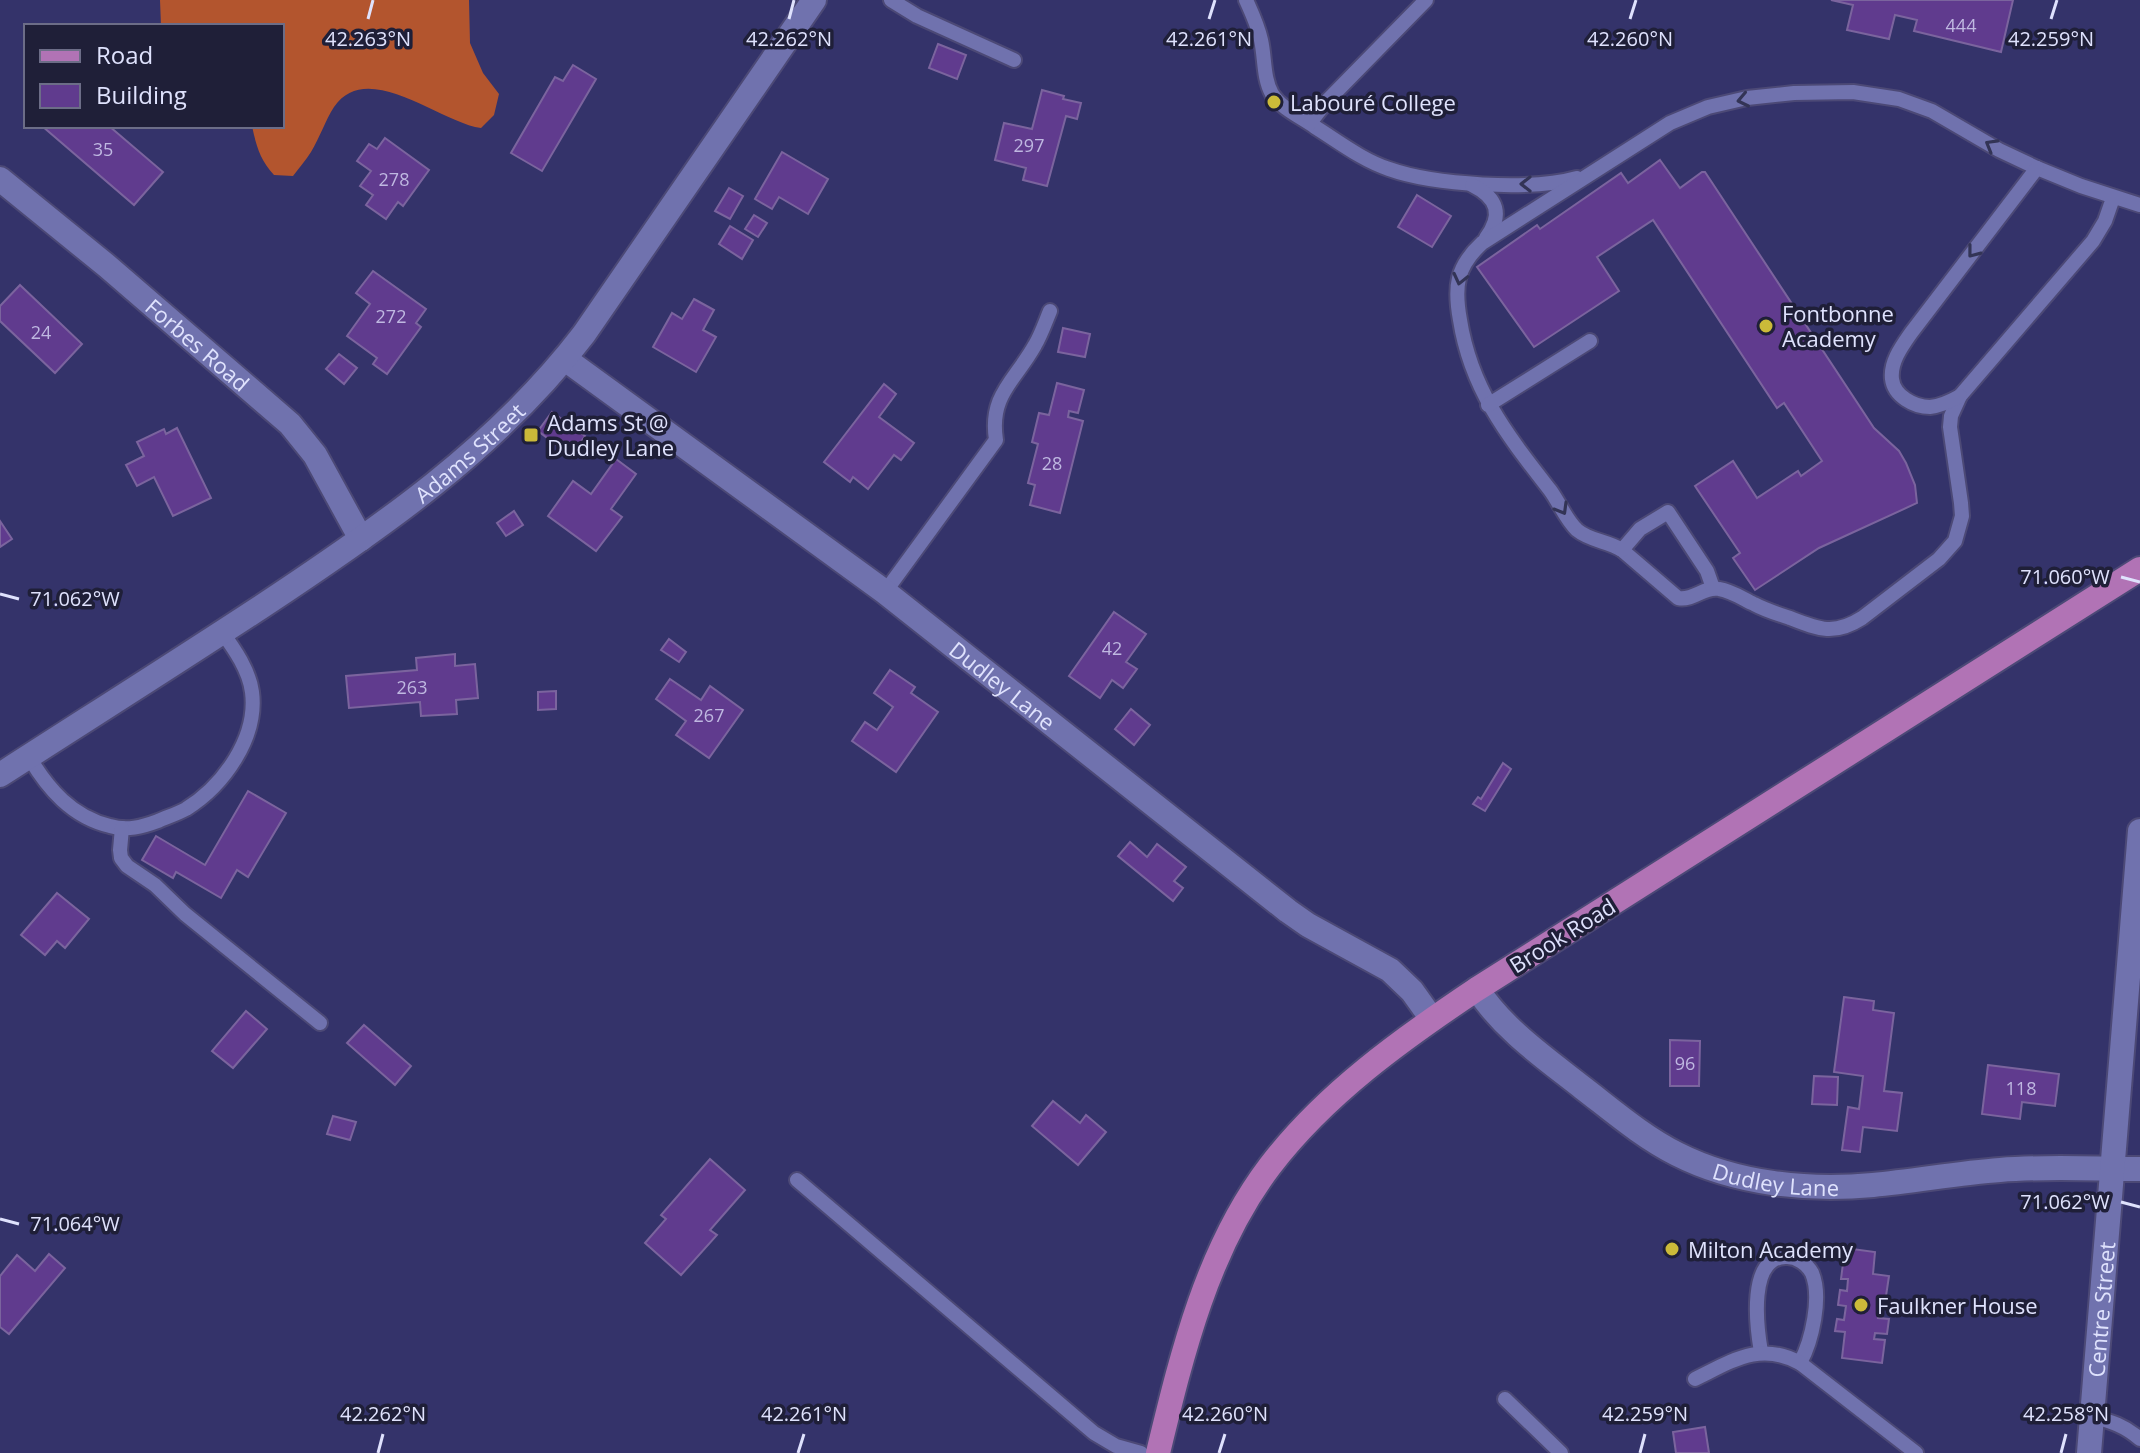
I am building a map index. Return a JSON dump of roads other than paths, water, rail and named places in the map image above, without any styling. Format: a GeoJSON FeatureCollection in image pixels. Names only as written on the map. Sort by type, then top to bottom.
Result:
{"type":"FeatureCollection","features":[{"type":"Feature","properties":{"kind":"main road","name":"Brook Road"},"geometry":{"type":"LineString","coordinates":[[1158,1453],[1192,1324],[1220,1253],[1249,1196],[1269,1167],[1309,1122],[1360,1074],[1477,989],[2140,569]]}},
{"type":"Feature","properties":{"kind":"street","name":"Adams Street"},"geometry":{"type":"LineString","coordinates":[[0,775],[361,539],[487,440],[565,359],[814,0]]}},
{"type":"Feature","properties":{"kind":"street","name":"Forbes Road"},"geometry":{"type":"LineString","coordinates":[[0,179],[107,266],[290,424],[315,455],[361,539]]}},
{"type":"Feature","properties":{"kind":"street","name":"Dudley Lane"},"geometry":{"type":"LineString","coordinates":[[565,359],[885,592],[1288,911],[1390,970],[1412,991],[1432,1019]]}},
{"type":"Feature","properties":{"kind":"street","name":"Centre Street"},"geometry":{"type":"LineString","coordinates":[[2089,1453],[2112,1169],[2136,936],[2140,831]]}},
{"type":"Feature","properties":{"kind":"street","name":"Dudley Lane"},"geometry":{"type":"LineString","coordinates":[[1477,989],[1488,1006],[1518,1036],[1634,1127],[1676,1154],[1721,1172],[1783,1184],[1847,1186],[2002,1170],[2140,1169]]}},
{"type":"Feature","properties":{"kind":"lane"},"geometry":{"type":"LineString","coordinates":[[891,0],[917,16],[1014,60]]}},
{"type":"Feature","properties":{"kind":"lane"},"geometry":{"type":"LineString","coordinates":[[1246,0],[1261,39],[1268,87],[1281,104],[1358,155],[1388,169],[1420,177],[1465,182],[1538,185],[1586,176]]}},
{"type":"Feature","properties":{"kind":"lane"},"geometry":{"type":"LineString","coordinates":[[1310,123],[1327,101],[1426,0]]}},
{"type":"Feature","properties":{"kind":"lane"},"geometry":{"type":"LineString","coordinates":[[1482,243],[1670,123],[1708,107],[1769,95],[1853,92],[1916,104],[2016,159],[2113,198],[2140,205]]}},
{"type":"Feature","properties":{"kind":"lane"},"geometry":{"type":"LineString","coordinates":[[1960,396],[1929,407],[1900,396],[1891,378],[1896,356],[2037,168]]}},
{"type":"Feature","properties":{"kind":"lane"},"geometry":{"type":"LineString","coordinates":[[1465,182],[1485,192],[1496,209],[1493,228],[1464,262],[1456,287],[1466,351],[1488,405],[1504,431],[1557,499],[1575,528],[1614,544],[1678,598],[1685,600],[1713,588],[1733,593],[1757,606],[1814,628],[1837,629],[1862,618],[1928,568],[1955,541],[1960,529],[1961,503],[1950,427],[1951,416],[1960,396],[2093,241],[2105,221],[2113,198]]}},
{"type":"Feature","properties":{"kind":"lane"},"geometry":{"type":"LineString","coordinates":[[885,592],[996,440],[993,426],[999,398],[1035,345],[1050,311]]}},
{"type":"Feature","properties":{"kind":"lane"},"geometry":{"type":"LineString","coordinates":[[1488,405],[1590,341]]}},
{"type":"Feature","properties":{"kind":"lane"},"geometry":{"type":"LineString","coordinates":[[1622,550],[1640,529],[1668,512],[1707,571],[1713,588]]}},
{"type":"Feature","properties":{"kind":"lane"},"geometry":{"type":"LineString","coordinates":[[29,757],[51,789],[70,807],[95,821],[122,828],[143,826],[182,811],[225,774],[250,726],[252,692],[241,660],[222,632]]}},
{"type":"Feature","properties":{"kind":"lane"},"geometry":{"type":"LineString","coordinates":[[122,828],[121,858],[127,866],[155,885],[185,914],[320,1023]]}},
{"type":"Feature","properties":{"kind":"lane"},"geometry":{"type":"LineString","coordinates":[[797,1180],[1094,1433],[1116,1446],[1141,1453]]}},
{"type":"Feature","properties":{"kind":"lane"},"geometry":{"type":"LineString","coordinates":[[1761,1352],[1755,1311],[1759,1286],[1771,1263],[1784,1257],[1792,1258],[1806,1265],[1811,1272],[1815,1294],[1812,1330],[1800,1363]]}},
{"type":"Feature","properties":{"kind":"lane"},"geometry":{"type":"LineString","coordinates":[[1695,1379],[1738,1358],[1761,1352],[1789,1357],[1916,1453]]}},
{"type":"Feature","properties":{"kind":"lane"},"geometry":{"type":"LineString","coordinates":[[1505,1399],[1561,1453]]}},
{"type":"Feature","properties":{"kind":"lane"},"geometry":{"type":"LineString","coordinates":[[2092,1417],[2129,1429],[2140,1439]]}},
{"type":"Feature","properties":{"kind":"place","name":"Labouré College"},"geometry":{"type":"Point","coordinates":[1274,102]}},
{"type":"Feature","properties":{"kind":"place","name":"Fontbonne Academy"},"geometry":{"type":"Point","coordinates":[1766,326]}},
{"type":"Feature","properties":{"kind":"place","name":"Adams St @ Dudley Lane"},"geometry":{"type":"Point","coordinates":[531,435]}},
{"type":"Feature","properties":{"kind":"place","name":"Milton Academy"},"geometry":{"type":"Point","coordinates":[1672,1249]}},
{"type":"Feature","properties":{"kind":"place","name":"Faulkner House"},"geometry":{"type":"Point","coordinates":[1861,1305]}}]}
